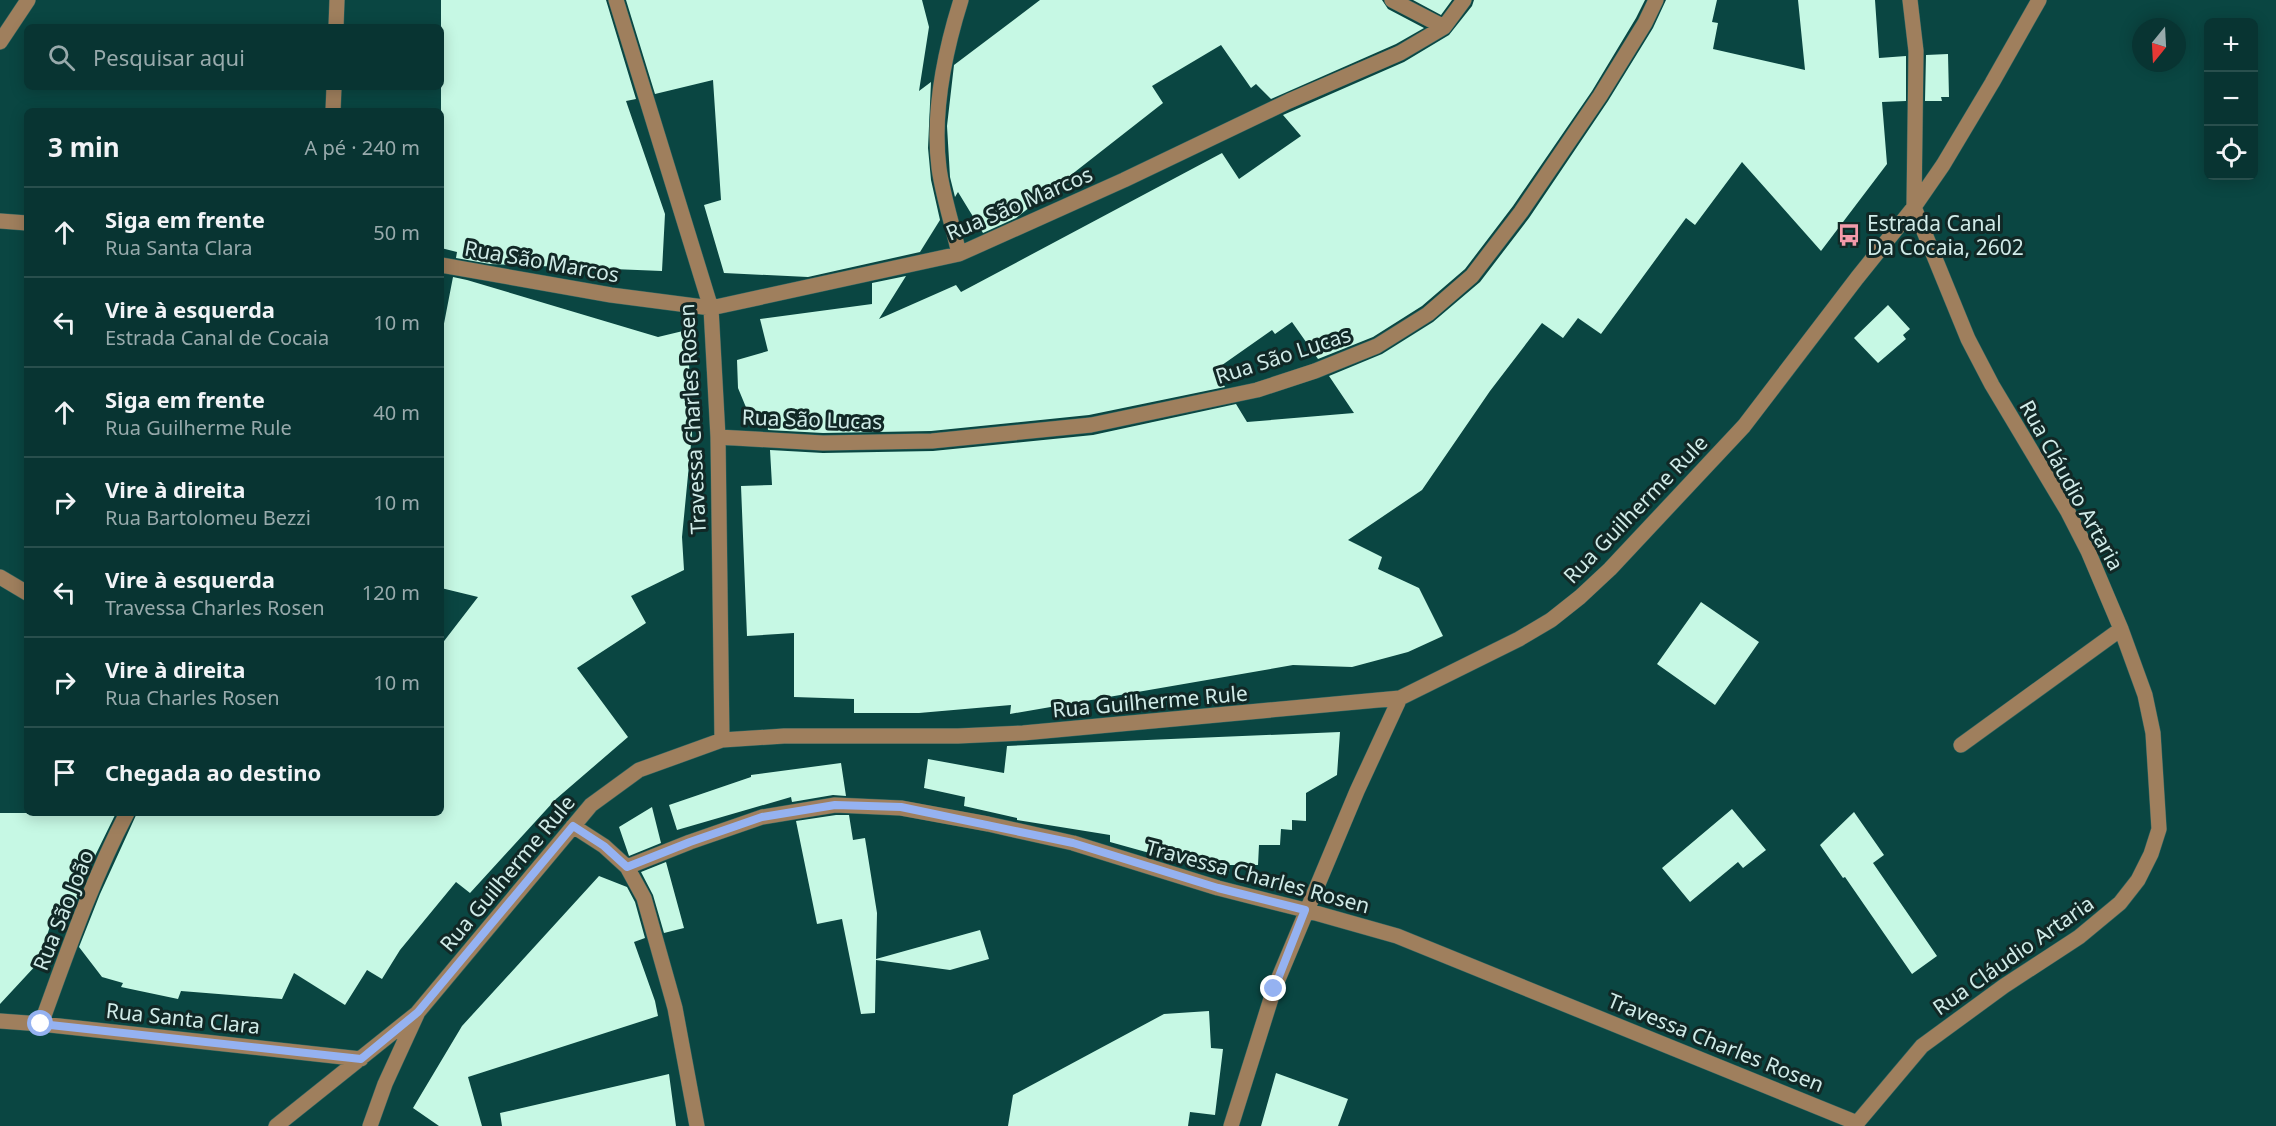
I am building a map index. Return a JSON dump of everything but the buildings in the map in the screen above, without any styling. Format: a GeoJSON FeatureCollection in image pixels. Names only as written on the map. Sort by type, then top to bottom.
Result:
{"type":"FeatureCollection","features":[{"type":"Feature","properties":{"kind":"street"},"geometry":{"type":"LineString","coordinates":[[0,42],[28,0]]}},
{"type":"Feature","properties":{"kind":"street"},"geometry":{"type":"LineString","coordinates":[[336,0],[336,24]]}},
{"type":"Feature","properties":{"kind":"street","name":"Travessa Charles Rosen"},"geometry":{"type":"LineString","coordinates":[[616,0],[711,308],[718,437],[722,740]]}},
{"type":"Feature","properties":{"kind":"street"},"geometry":{"type":"LineString","coordinates":[[959,254],[939,168],[938,124],[940,85],[948,42],[961,0]]}},
{"type":"Feature","properties":{"kind":"street"},"geometry":{"type":"LineString","coordinates":[[1392,0],[1444,27]]}},
{"type":"Feature","properties":{"kind":"street","name":"Rua São Marcos"},"geometry":{"type":"LineString","coordinates":[[444,266],[611,295],[711,308],[959,254],[1124,180],[1289,101],[1400,53],[1444,27],[1464,0]]}},
{"type":"Feature","properties":{"kind":"street","name":"Rua São Lucas"},"geometry":{"type":"LineString","coordinates":[[718,437],[823,443],[932,441],[1091,425],[1257,390],[1315,371],[1377,346],[1428,314],[1472,276],[1521,212],[1599,96],[1645,23],[1656,0]]}},
{"type":"Feature","properties":{"kind":"street"},"geometry":{"type":"LineString","coordinates":[[1910,0],[1916,51],[1914,207]]}},
{"type":"Feature","properties":{"kind":"street","name":"Rua Guilherme Rule"},"geometry":{"type":"LineString","coordinates":[[370,1126],[385,1084],[418,1012],[591,805],[639,770],[722,740],[784,736],[958,736],[1023,733],[1400,698],[1527,634],[1573,603],[1610,569],[1744,426],[1914,207],[1976,110],[2039,0]]}},
{"type":"Feature","properties":{"kind":"street"},"geometry":{"type":"LineString","coordinates":[[333,108],[334,90]]}},
{"type":"Feature","properties":{"kind":"street","name":"Rua Cláudio Artaria"},"geometry":{"type":"LineString","coordinates":[[1857,1124],[1922,1046],[2004,986],[2079,937],[2120,903],[2138,880],[2151,854],[2159,829],[2153,733],[2145,695],[2121,629],[2101,580],[2068,512],[1992,385],[1968,339],[1914,207]]}},
{"type":"Feature","properties":{"kind":"street"},"geometry":{"type":"LineString","coordinates":[[0,221],[24,223]]}},
{"type":"Feature","properties":{"kind":"street"},"geometry":{"type":"LineString","coordinates":[[0,577],[24,591]]}},
{"type":"Feature","properties":{"kind":"street"},"geometry":{"type":"LineString","coordinates":[[1961,745],[2121,629]]}},
{"type":"Feature","properties":{"kind":"street"},"geometry":{"type":"LineString","coordinates":[[1231,1126],[1274,989],[1305,910],[1400,698]]}},
{"type":"Feature","properties":{"kind":"street","name":"Travessa Charles Rosen"},"geometry":{"type":"LineString","coordinates":[[627,867],[762,817],[835,805],[901,807],[1073,843],[1218,888],[1397,936],[1468,963],[1857,1124]]}},
{"type":"Feature","properties":{"kind":"street","name":"Rua São João"},"geometry":{"type":"LineString","coordinates":[[41,1024],[80,918],[125,816]]}},
{"type":"Feature","properties":{"kind":"street"},"geometry":{"type":"LineString","coordinates":[[573,826],[604,846],[627,867],[644,898],[677,1017],[698,1126]]}},
{"type":"Feature","properties":{"kind":"street"},"geometry":{"type":"LineString","coordinates":[[276,1126],[418,1012]]}},
{"type":"Feature","properties":{"kind":"street","name":"Rua Santa Clara"},"geometry":{"type":"LineString","coordinates":[[0,1021],[361,1059]]}},
{"type":"Feature","properties":{"kind":"place","name":"Estrada Canal Da Cocaia, 2602"},"geometry":{"type":"Point","coordinates":[1849,235]}},
{"type":"Feature","properties":{"kind":"route"},"geometry":{"type":"LineString","coordinates":[[41,1024],[361,1059],[418,1012],[573,826],[604,846],[627,867],[762,817],[835,805],[901,807],[988,824],[1073,843],[1218,888],[1305,910],[1274,989]]}}]}
